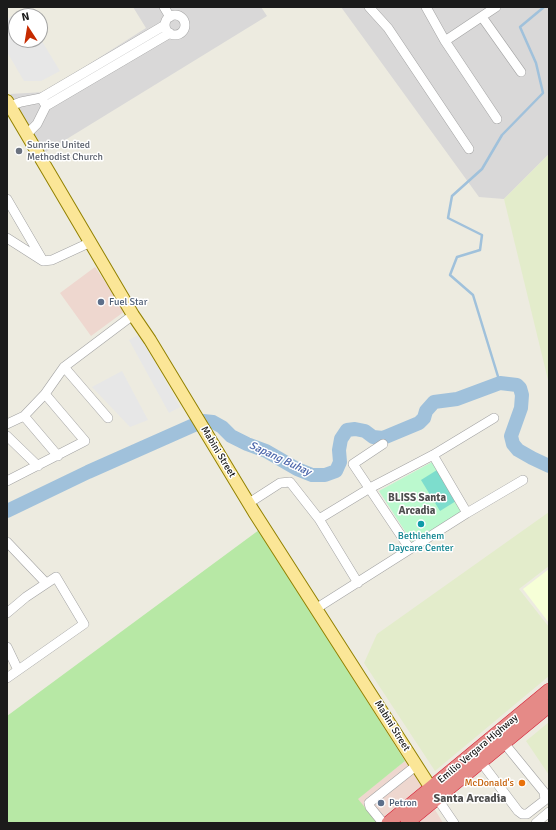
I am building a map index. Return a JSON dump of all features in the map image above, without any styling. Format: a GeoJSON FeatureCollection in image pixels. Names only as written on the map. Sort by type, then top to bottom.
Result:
{"type":"FeatureCollection","features":[{"type":"Feature","properties":{"kind":"highway","name":"Emilio Vergara Highway"},"geometry":{"type":"LineString","coordinates":[[407,823],[434,793],[549,690]]}},
{"type":"Feature","properties":{"kind":"highway","name":"Emilio Vergara Highway"},"geometry":{"type":"LineString","coordinates":[[388,823],[481,762],[549,706]]}},
{"type":"Feature","properties":{"kind":"main road","name":"Mabini Street"},"geometry":{"type":"LineString","coordinates":[[8,104],[133,315],[150,340],[249,503],[434,793]]}},
{"type":"Feature","properties":{"kind":"street"},"geometry":{"type":"LineString","coordinates":[[8,104],[21,102],[44,102],[168,25],[164,7]]}},
{"type":"Feature","properties":{"kind":"street"},"geometry":{"type":"LineString","coordinates":[[369,7],[388,28],[469,148]]}},
{"type":"Feature","properties":{"kind":"street"},"geometry":{"type":"LineString","coordinates":[[426,7],[445,41],[497,120]]}},
{"type":"Feature","properties":{"kind":"street"},"geometry":{"type":"LineString","coordinates":[[445,41],[496,7]]}},
{"type":"Feature","properties":{"kind":"street"},"geometry":{"type":"LineString","coordinates":[[482,17],[521,72]]}},
{"type":"Feature","properties":{"kind":"street"},"geometry":{"type":"LineString","coordinates":[[27,134],[37,124],[44,102]]}},
{"type":"Feature","properties":{"kind":"street"},"geometry":{"type":"LineString","coordinates":[[7,199],[43,261]]}},
{"type":"Feature","properties":{"kind":"street"},"geometry":{"type":"LineString","coordinates":[[7,238],[43,261],[52,260],[91,242]]}},
{"type":"Feature","properties":{"kind":"street"},"geometry":{"type":"LineString","coordinates":[[7,424],[24,416],[45,394],[64,367],[133,315]]}},
{"type":"Feature","properties":{"kind":"street"},"geometry":{"type":"LineString","coordinates":[[64,367],[108,418]]}},
{"type":"Feature","properties":{"kind":"street"},"geometry":{"type":"LineString","coordinates":[[7,481],[86,441],[45,394]]}},
{"type":"Feature","properties":{"kind":"street"},"geometry":{"type":"LineString","coordinates":[[24,416],[58,456]]}},
{"type":"Feature","properties":{"kind":"street"},"geometry":{"type":"LineString","coordinates":[[319,519],[370,488],[433,455],[494,418]]}},
{"type":"Feature","properties":{"kind":"street"},"geometry":{"type":"LineString","coordinates":[[7,436],[38,466]]}},
{"type":"Feature","properties":{"kind":"street"},"geometry":{"type":"LineString","coordinates":[[383,444],[353,464],[410,549]]}},
{"type":"Feature","properties":{"kind":"street"},"geometry":{"type":"LineString","coordinates":[[433,455],[467,514]]}},
{"type":"Feature","properties":{"kind":"street"},"geometry":{"type":"LineString","coordinates":[[317,608],[523,480]]}},
{"type":"Feature","properties":{"kind":"street"},"geometry":{"type":"LineString","coordinates":[[249,503],[280,483],[290,482],[319,519],[358,583]]}},
{"type":"Feature","properties":{"kind":"street"},"geometry":{"type":"LineString","coordinates":[[7,540],[46,583]]}},
{"type":"Feature","properties":{"kind":"street"},"geometry":{"type":"LineString","coordinates":[[7,613],[56,577],[84,624],[7,678]]}},
{"type":"Feature","properties":{"kind":"street"},"geometry":{"type":"LineString","coordinates":[[7,647],[18,670]]}},
{"type":"Feature","properties":{"kind":"street"},"geometry":{"type":"LineString","coordinates":[[481,762],[518,811],[522,814],[527,814],[545,800],[544,792],[504,743]]}},
{"type":"Feature","properties":{"kind":"street"},"geometry":{"type":"LineString","coordinates":[[383,823],[370,807],[369,803],[417,765]]}},
{"type":"Feature","properties":{"kind":"street"},"geometry":{"type":"LineString","coordinates":[[434,793],[454,823]]}},
{"type":"Feature","properties":{"kind":"street"},"geometry":{"type":"LineString","coordinates":[[536,823],[549,812]]}},
{"type":"Feature","properties":{"kind":"shaded area"},"geometry":{"type":"Polygon","coordinates":[[[133,7],[261,7],[267,16],[44,153],[10,94],[45,92],[146,28],[133,7]]]}},
{"type":"Feature","properties":{"kind":"shaded area"},"geometry":{"type":"Polygon","coordinates":[[[341,7],[549,7],[549,154],[504,199],[479,197],[341,7]]]}},
{"type":"Feature","properties":{"kind":"shaded area"},"geometry":{"type":"Polygon","coordinates":[[[7,19],[8,48],[46,48],[60,71],[41,81],[24,81],[7,52],[7,19]]]}},
{"type":"Feature","properties":{"kind":"shaded area"},"geometry":{"type":"Polygon","coordinates":[[[549,154],[549,384],[504,199],[549,154]]]}},
{"type":"Feature","properties":{"kind":"shaded area"},"geometry":{"type":"Polygon","coordinates":[[[95,267],[125,311],[91,336],[60,293],[95,267]]]}},
{"type":"Feature","properties":{"kind":"shaded area"},"geometry":{"type":"Polygon","coordinates":[[[140,334],[180,407],[169,413],[129,340],[140,334]]]}},
{"type":"Feature","properties":{"kind":"shaded area"},"geometry":{"type":"Polygon","coordinates":[[[122,371],[148,420],[130,427],[92,387],[122,371]]]}},
{"type":"Feature","properties":{"kind":"shaded area"},"geometry":{"type":"Polygon","coordinates":[[[432,462],[462,512],[412,542],[379,491],[432,462]]]}},
{"type":"Feature","properties":{"kind":"shaded area"},"geometry":{"type":"Polygon","coordinates":[[[437,470],[456,501],[440,511],[421,480],[437,470]]]}},
{"type":"Feature","properties":{"kind":"shaded area"},"geometry":{"type":"Polygon","coordinates":[[[549,512],[549,566],[519,589],[549,627],[549,676],[435,771],[364,663],[377,634],[549,512]]]}},
{"type":"Feature","properties":{"kind":"shaded area"},"geometry":{"type":"Polygon","coordinates":[[[549,569],[549,623],[523,589],[549,569]]]}},
{"type":"Feature","properties":{"kind":"shaded area"},"geometry":{"type":"Polygon","coordinates":[[[549,722],[549,775],[526,741],[549,722]]]}},
{"type":"Feature","properties":{"kind":"shaded area"},"geometry":{"type":"Polygon","coordinates":[[[405,761],[424,786],[378,823],[357,799],[405,761]]]}},
{"type":"Feature","properties":{"kind":"shaded area"},"geometry":{"type":"Polygon","coordinates":[[[434,808],[443,823],[416,823],[434,808]]]}},
{"type":"Feature","properties":{"kind":"green space"},"geometry":{"type":"Polygon","coordinates":[[[259,530],[405,761],[358,799],[378,823],[7,823],[7,716],[259,530]]]}},
{"type":"Feature","properties":{"kind":"waterway"},"geometry":{"type":"LineString","coordinates":[[500,383],[473,295],[450,275],[457,257],[480,250],[482,235],[448,218],[452,196],[482,169],[502,135],[543,93],[536,63],[520,27],[544,7]]}},
{"type":"Feature","properties":{"kind":"waterway","name":"Sapang Buhay"},"geometry":{"type":"LineString","coordinates":[[7,511],[88,472],[203,421],[213,422],[222,427],[231,436],[266,451],[297,469],[312,475],[325,475],[336,471],[340,462],[339,450],[341,439],[347,430],[355,429],[365,431],[373,437],[383,438],[419,423],[424,418],[426,411],[434,402],[457,399],[500,383],[517,385],[520,388],[522,395],[521,408],[511,436],[513,444],[518,450],[549,466]]}},
{"type":"Feature","properties":{"kind":"place","name":"Sunrise United Methodist Church"},"geometry":{"type":"Point","coordinates":[19,151]}},
{"type":"Feature","properties":{"kind":"place","name":"Fuel Star"},"geometry":{"type":"Point","coordinates":[101,302]}},
{"type":"Feature","properties":{"kind":"place","name":"Bethlehem Daycare Center"},"geometry":{"type":"Point","coordinates":[421,524]}},
{"type":"Feature","properties":{"kind":"place","name":"McDonald's"},"geometry":{"type":"Point","coordinates":[522,783]}},
{"type":"Feature","properties":{"kind":"place","name":"Petron"},"geometry":{"type":"Point","coordinates":[381,803]}},
{"type":"Feature","properties":{"kind":"district","name":"BLISS Santa Arcadia"},"geometry":{"type":"Point","coordinates":[417,504]}},
{"type":"Feature","properties":{"kind":"district","name":"Santa Arcadia"},"geometry":{"type":"Point","coordinates":[470,799]}}]}
